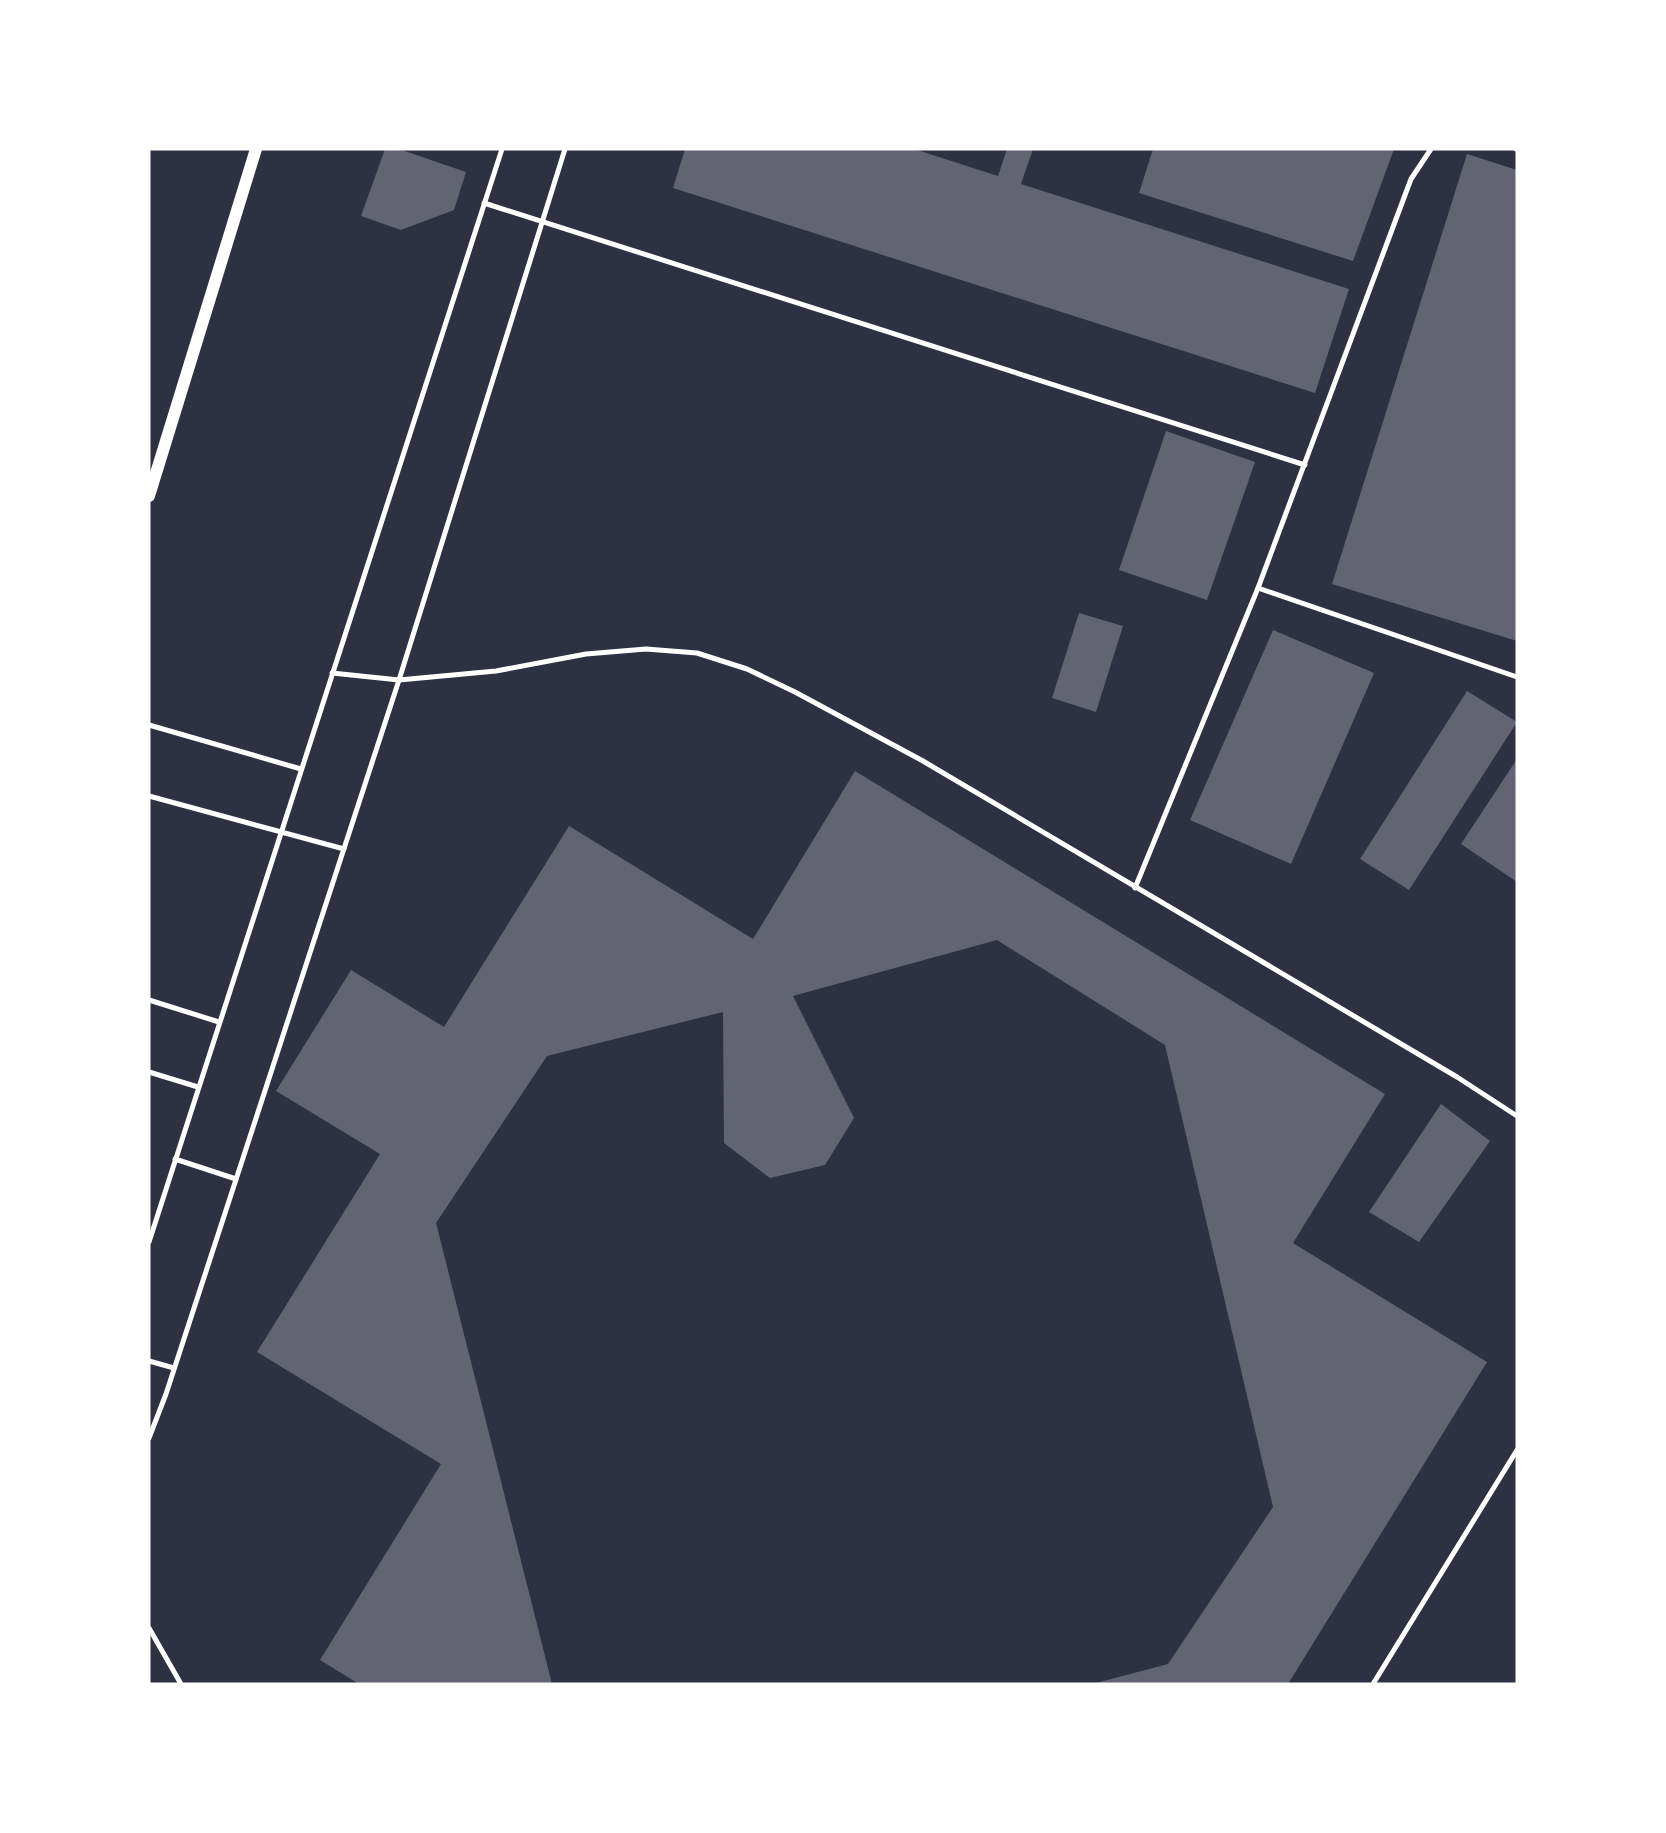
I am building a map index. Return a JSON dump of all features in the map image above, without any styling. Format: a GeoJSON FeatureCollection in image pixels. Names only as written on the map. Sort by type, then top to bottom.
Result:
{"type":"FeatureCollection","features":[{"type":"Feature","properties":{"kind":"street"},"geometry":{"type":"LineString","coordinates":[[149,496],[256,149]]}},
{"type":"Feature","properties":{"kind":"lane"},"geometry":{"type":"LineString","coordinates":[[149,1242],[502,149]]}},
{"type":"Feature","properties":{"kind":"lane"},"geometry":{"type":"LineString","coordinates":[[149,1438],[399,680],[565,149]]}},
{"type":"Feature","properties":{"kind":"lane"},"geometry":{"type":"LineString","coordinates":[[1135,888],[1258,588],[1411,178],[1431,149]]}},
{"type":"Feature","properties":{"kind":"lane"},"geometry":{"type":"LineString","coordinates":[[484,203],[1305,465]]}},
{"type":"Feature","properties":{"kind":"lane"},"geometry":{"type":"LineString","coordinates":[[1258,588],[1517,677]]}},
{"type":"Feature","properties":{"kind":"lane"},"geometry":{"type":"LineString","coordinates":[[332,673],[399,680],[496,671],[586,654],[646,649],[697,653],[747,669],[923,761],[1457,1077],[1517,1116]]}},
{"type":"Feature","properties":{"kind":"lane"},"geometry":{"type":"LineString","coordinates":[[149,725],[301,769]]}},
{"type":"Feature","properties":{"kind":"lane"},"geometry":{"type":"LineString","coordinates":[[149,796],[344,849]]}},
{"type":"Feature","properties":{"kind":"lane"},"geometry":{"type":"LineString","coordinates":[[149,1000],[219,1022]]}},
{"type":"Feature","properties":{"kind":"lane"},"geometry":{"type":"LineString","coordinates":[[149,1072],[198,1087]]}},
{"type":"Feature","properties":{"kind":"lane"},"geometry":{"type":"LineString","coordinates":[[175,1159],[236,1179]]}},
{"type":"Feature","properties":{"kind":"lane"},"geometry":{"type":"LineString","coordinates":[[149,1361],[174,1368]]}},
{"type":"Feature","properties":{"kind":"lane"},"geometry":{"type":"LineString","coordinates":[[1373,1684],[1517,1450]]}},
{"type":"Feature","properties":{"kind":"lane"},"geometry":{"type":"LineString","coordinates":[[149,1628],[181,1684]]}},
{"type":"Feature","properties":{"kind":"building"},"geometry":{"type":"Polygon","coordinates":[[[385,149],[399,149],[466,172],[454,210],[401,230],[361,216],[385,149]]]}},
{"type":"Feature","properties":{"kind":"building"},"geometry":{"type":"Polygon","coordinates":[[[685,149],[914,149],[998,176],[1007,149],[1033,149],[1021,184],[1349,289],[1315,393],[673,188],[685,149]]]}},
{"type":"Feature","properties":{"kind":"building"},"geometry":{"type":"Polygon","coordinates":[[[1153,149],[1394,149],[1353,261],[1139,193],[1153,149]]]}},
{"type":"Feature","properties":{"kind":"building"},"geometry":{"type":"Polygon","coordinates":[[[1467,154],[1517,170],[1517,641],[1332,584],[1467,154]]]}},
{"type":"Feature","properties":{"kind":"building"},"geometry":{"type":"Polygon","coordinates":[[[1166,431],[1255,462],[1207,600],[1119,570],[1166,431]]]}},
{"type":"Feature","properties":{"kind":"building"},"geometry":{"type":"Polygon","coordinates":[[[1079,613],[1123,626],[1096,712],[1052,698],[1079,613]]]}},
{"type":"Feature","properties":{"kind":"building"},"geometry":{"type":"Polygon","coordinates":[[[1273,630],[1374,673],[1291,864],[1190,820],[1273,630]]]}},
{"type":"Feature","properties":{"kind":"building"},"geometry":{"type":"Polygon","coordinates":[[[1467,691],[1517,722],[1409,890],[1360,859],[1467,691]]]}},
{"type":"Feature","properties":{"kind":"building"},"geometry":{"type":"Polygon","coordinates":[[[1517,759],[1517,882],[1461,844],[1517,759]]]}},
{"type":"Feature","properties":{"kind":"building"},"geometry":{"type":"Polygon","coordinates":[[[855,771],[1385,1094],[1293,1243],[1487,1362],[1288,1684],[1092,1684],[1168,1664],[1273,1507],[1165,1045],[997,940],[793,996],[854,1118],[825,1165],[770,1178],[724,1143],[723,1012],[547,1056],[436,1223],[552,1684],[359,1684],[320,1660],[441,1464],[257,1352],[380,1154],[276,1091],[351,970],[444,1027],[569,826],[753,939],[855,771]]]}},
{"type":"Feature","properties":{"kind":"building"},"geometry":{"type":"Polygon","coordinates":[[[1441,1104],[1490,1141],[1419,1242],[1369,1212],[1441,1104]]]}}]}
